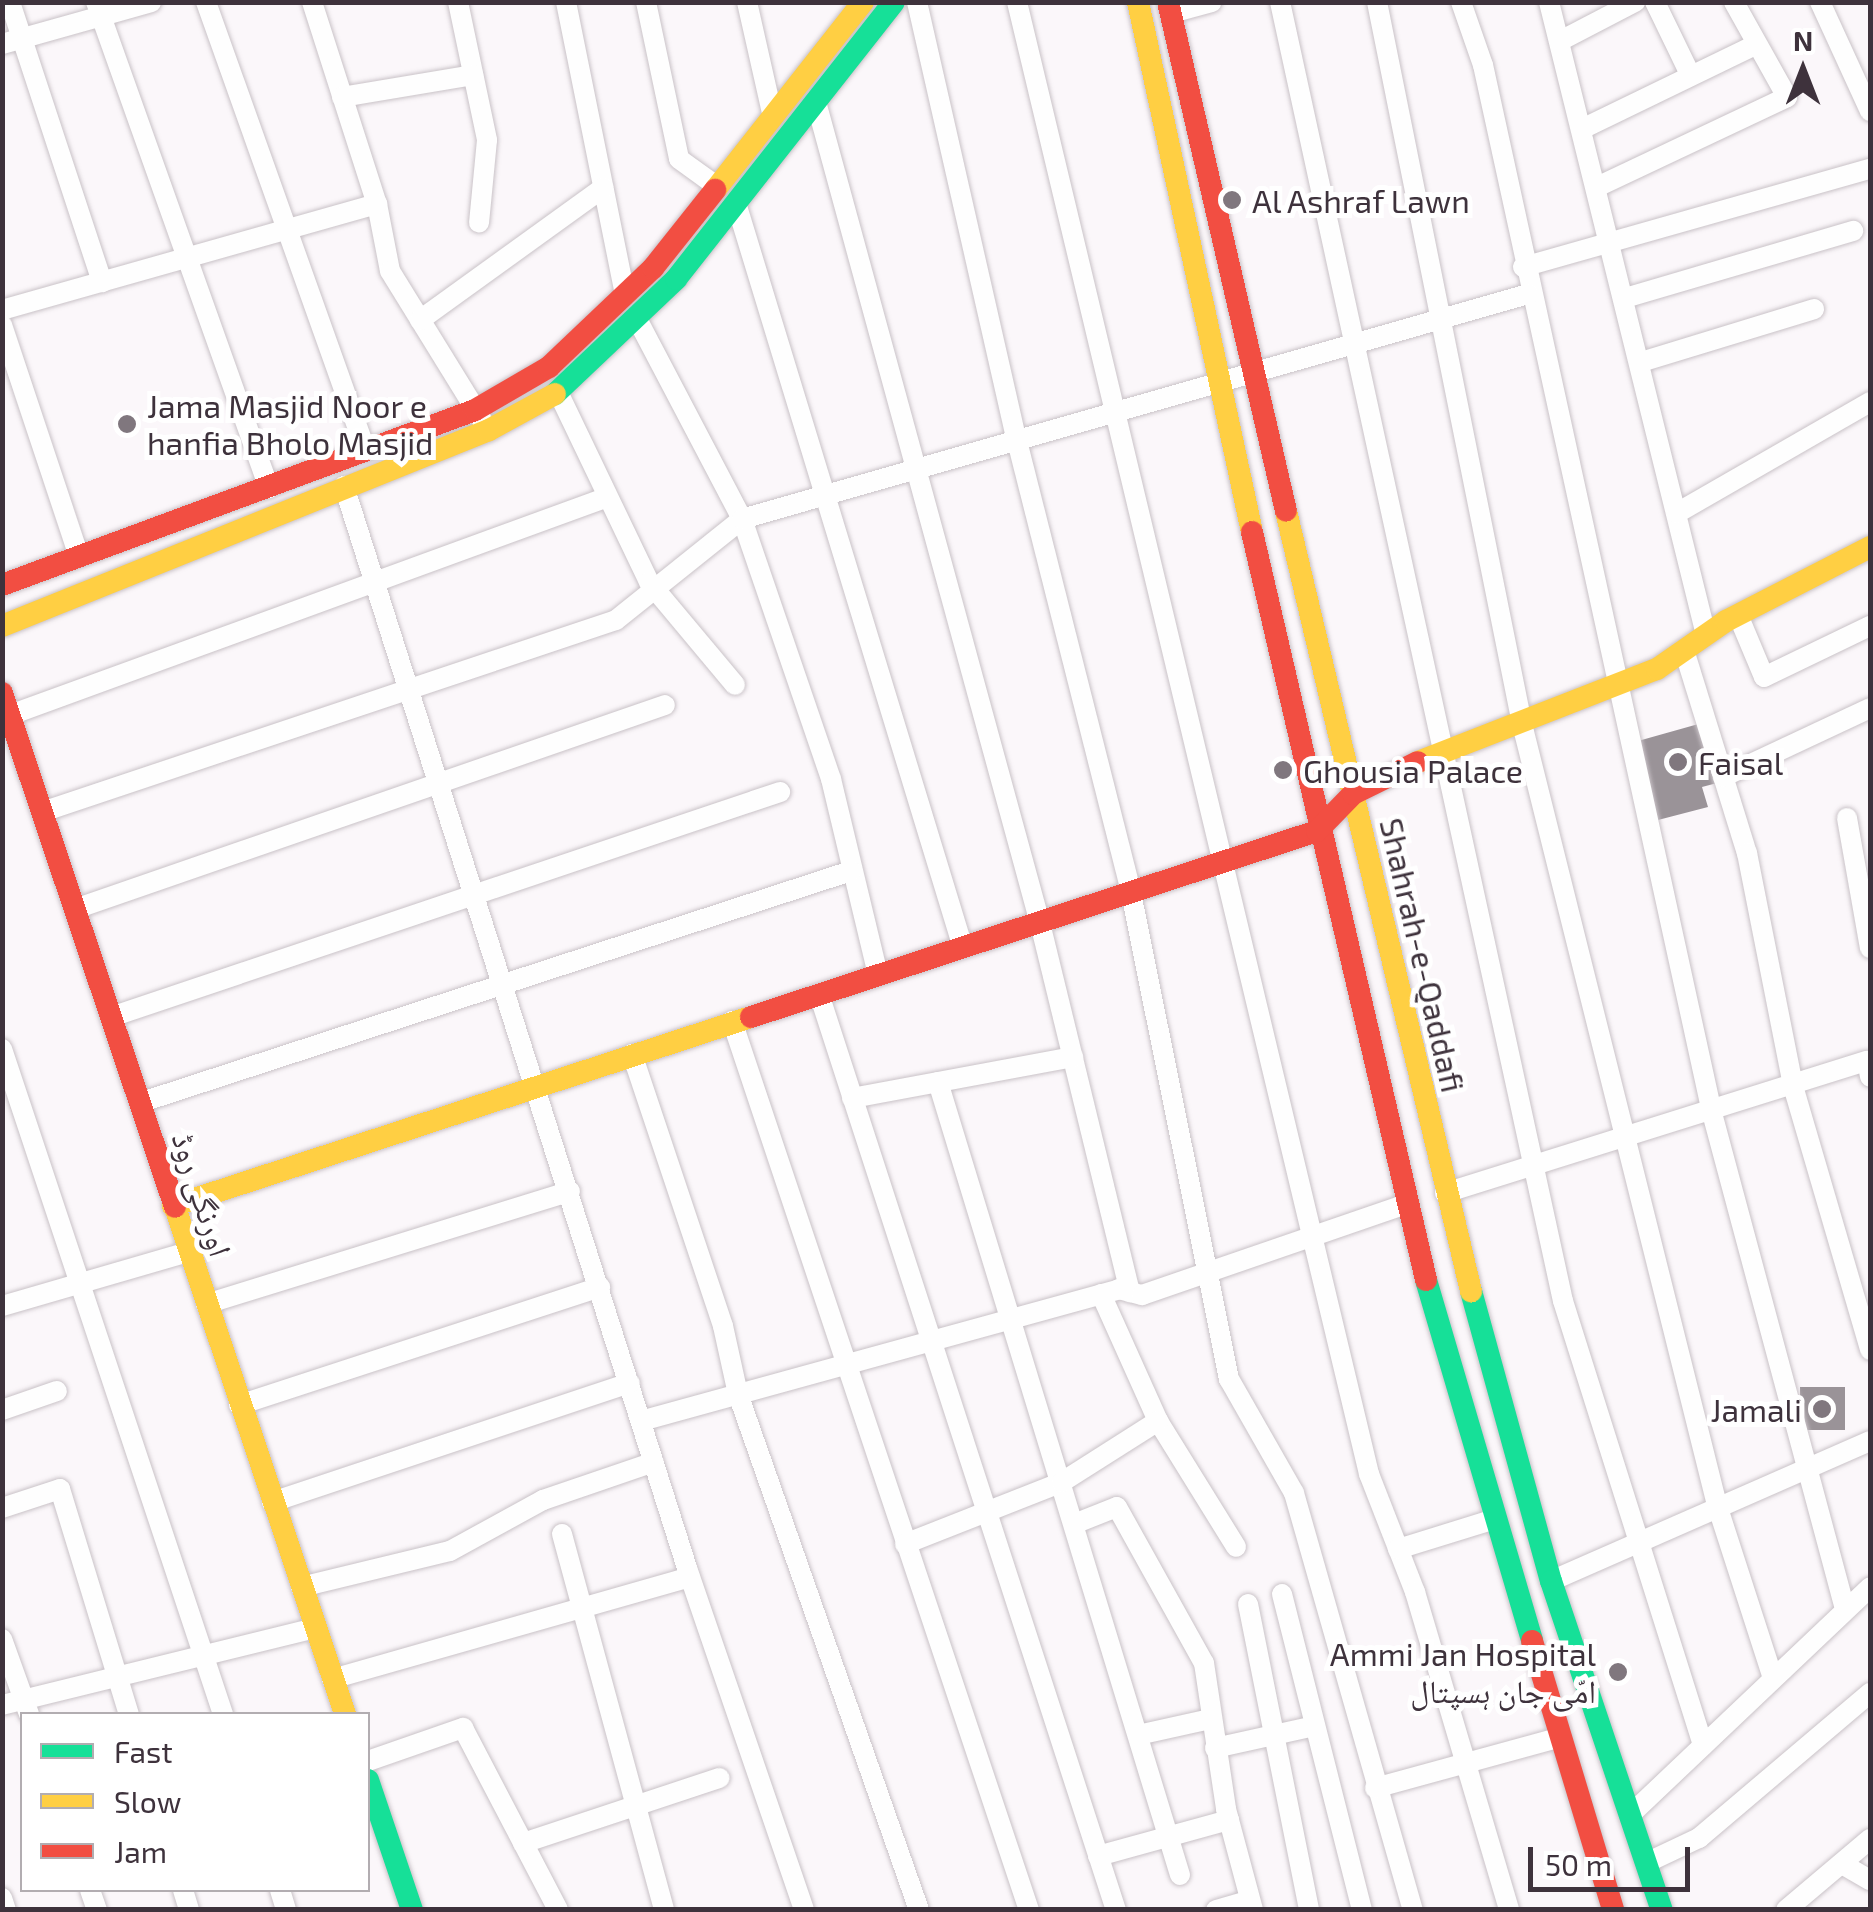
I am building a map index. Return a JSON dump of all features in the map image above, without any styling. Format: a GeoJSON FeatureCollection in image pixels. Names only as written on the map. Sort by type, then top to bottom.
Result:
{"type":"FeatureCollection","features":[{"type":"Feature","properties":{"kind":"main road"},"geometry":{"type":"LineString","coordinates":[[2,585],[475,410],[549,366],[625,295],[718,187],[863,2]]}},
{"type":"Feature","properties":{"kind":"main road"},"geometry":{"type":"LineString","coordinates":[[2,626],[488,430],[558,392],[636,317],[736,203],[894,2]]}},
{"type":"Feature","properties":{"kind":"main road"},"geometry":{"type":"LineString","coordinates":[[1138,2],[1317,831],[1407,1204],[1495,1519],[1613,1910]]}},
{"type":"Feature","properties":{"kind":"main road","name":"Shahrah-e-Qaddafi"},"geometry":{"type":"LineString","coordinates":[[1170,8],[1444,1193],[1551,1582],[1662,1910]]}},
{"type":"Feature","properties":{"kind":"main road"},"geometry":{"type":"LineString","coordinates":[[173,1206],[1317,831],[1353,794],[1440,750],[1522,724],[1616,685],[1684,650],[1738,615],[1870,548]]}},
{"type":"Feature","properties":{"kind":"main road","name":"اورنگی روڈ"},"geometry":{"type":"LineString","coordinates":[[6,704],[344,1712]]}},
{"type":"Feature","properties":{"kind":"main road"},"geometry":{"type":"LineString","coordinates":[[370,1786],[412,1910]]}},
{"type":"Feature","properties":{"kind":"street"},"geometry":{"type":"LineString","coordinates":[[10,2],[12,42],[102,282]]}},
{"type":"Feature","properties":{"kind":"street"},"geometry":{"type":"LineString","coordinates":[[12,42],[98,10],[150,2]]}},
{"type":"Feature","properties":{"kind":"street"},"geometry":{"type":"LineString","coordinates":[[206,2],[282,230],[366,451]]}},
{"type":"Feature","properties":{"kind":"street"},"geometry":{"type":"LineString","coordinates":[[312,2],[377,204],[390,271],[488,430]]}},
{"type":"Feature","properties":{"kind":"street"},"geometry":{"type":"LineString","coordinates":[[458,2],[486,140],[479,223]]}},
{"type":"Feature","properties":{"kind":"street"},"geometry":{"type":"LineString","coordinates":[[566,2],[625,295]]}},
{"type":"Feature","properties":{"kind":"street"},"geometry":{"type":"LineString","coordinates":[[646,2],[680,160],[718,187]]}},
{"type":"Feature","properties":{"kind":"street"},"geometry":{"type":"LineString","coordinates":[[746,2],[772,117]]}},
{"type":"Feature","properties":{"kind":"street"},"geometry":{"type":"LineString","coordinates":[[835,2],[841,31]]}},
{"type":"Feature","properties":{"kind":"street"},"geometry":{"type":"LineString","coordinates":[[918,2],[1016,441],[1131,892],[1229,1379],[1294,1494],[1374,1788],[1413,1910]]}},
{"type":"Feature","properties":{"kind":"street"},"geometry":{"type":"LineString","coordinates":[[1017,2],[1219,864],[1368,1474],[1398,1549],[1509,1910]]}},
{"type":"Feature","properties":{"kind":"street"},"geometry":{"type":"LineString","coordinates":[[1170,8],[1212,2]]}},
{"type":"Feature","properties":{"kind":"street"},"geometry":{"type":"LineString","coordinates":[[1280,2],[1563,1301],[1634,1543],[1704,1745]]}},
{"type":"Feature","properties":{"kind":"street"},"geometry":{"type":"LineString","coordinates":[[1377,2],[1445,320],[1522,724],[1622,1142],[1717,1505],[1774,1678]]}},
{"type":"Feature","properties":{"kind":"street"},"geometry":{"type":"LineString","coordinates":[[1462,2],[1483,65],[1528,294],[1712,1114],[1845,1609]]}},
{"type":"Feature","properties":{"kind":"street"},"geometry":{"type":"LineString","coordinates":[[1549,2],[1599,186],[1706,634]]}},
{"type":"Feature","properties":{"kind":"street"},"geometry":{"type":"LineString","coordinates":[[1560,40],[1636,2]]}},
{"type":"Feature","properties":{"kind":"street"},"geometry":{"type":"LineString","coordinates":[[1655,2],[1690,76]]}},
{"type":"Feature","properties":{"kind":"street"},"geometry":{"type":"LineString","coordinates":[[1599,186],[1787,97],[1734,2]]}},
{"type":"Feature","properties":{"kind":"street"},"geometry":{"type":"LineString","coordinates":[[1820,2],[1870,112]]}},
{"type":"Feature","properties":{"kind":"street"},"geometry":{"type":"LineString","coordinates":[[98,10],[183,259],[269,488]]}},
{"type":"Feature","properties":{"kind":"street"},"geometry":{"type":"LineString","coordinates":[[1584,128],[1757,44]]}},
{"type":"Feature","properties":{"kind":"street"},"geometry":{"type":"LineString","coordinates":[[342,97],[473,75]]}},
{"type":"Feature","properties":{"kind":"street"},"geometry":{"type":"LineString","coordinates":[[816,102],[1040,922],[1130,1292]]}},
{"type":"Feature","properties":{"kind":"street"},"geometry":{"type":"LineString","coordinates":[[1523,267],[1870,169]]}},
{"type":"Feature","properties":{"kind":"street"},"geometry":{"type":"LineString","coordinates":[[420,320],[603,188]]}},
{"type":"Feature","properties":{"kind":"street"},"geometry":{"type":"LineString","coordinates":[[736,203],[963,948]]}},
{"type":"Feature","properties":{"kind":"street"},"geometry":{"type":"LineString","coordinates":[[2,310],[377,204]]}},
{"type":"Feature","properties":{"kind":"street"},"geometry":{"type":"LineString","coordinates":[[1626,298],[1853,231]]}},
{"type":"Feature","properties":{"kind":"street"},"geometry":{"type":"LineString","coordinates":[[42,812],[616,620],[742,520],[1220,383],[1354,349],[1528,294]]}},
{"type":"Feature","properties":{"kind":"street"},"geometry":{"type":"LineString","coordinates":[[1641,362],[1814,309]]}},
{"type":"Feature","properties":{"kind":"street"},"geometry":{"type":"LineString","coordinates":[[636,317],[742,520],[831,780],[878,975]]}},
{"type":"Feature","properties":{"kind":"street"},"geometry":{"type":"LineString","coordinates":[[2,325],[79,558]]}},
{"type":"Feature","properties":{"kind":"street"},"geometry":{"type":"LineString","coordinates":[[558,392],[657,591],[734,685]]}},
{"type":"Feature","properties":{"kind":"street"},"geometry":{"type":"LineString","coordinates":[[1677,513],[1870,402]]}},
{"type":"Feature","properties":{"kind":"street"},"geometry":{"type":"LineString","coordinates":[[344,486],[537,1084],[690,1577],[800,1902]]}},
{"type":"Feature","properties":{"kind":"street"},"geometry":{"type":"LineString","coordinates":[[6,704],[375,582],[608,496]]}},
{"type":"Feature","properties":{"kind":"street"},"geometry":{"type":"LineString","coordinates":[[1738,615],[1764,677],[1870,626]]}},
{"type":"Feature","properties":{"kind":"street"},"geometry":{"type":"LineString","coordinates":[[1684,650],[1747,853],[1792,1086],[1870,1350]]}},
{"type":"Feature","properties":{"kind":"street"},"geometry":{"type":"LineString","coordinates":[[74,909],[664,705]]}},
{"type":"Feature","properties":{"kind":"street"},"geometry":{"type":"LineString","coordinates":[[1723,776],[1870,708]]}},
{"type":"Feature","properties":{"kind":"street"},"geometry":{"type":"LineString","coordinates":[[110,1018],[780,792]]}},
{"type":"Feature","properties":{"kind":"street"},"geometry":{"type":"LineString","coordinates":[[1847,818],[1866,901],[1870,948]]}},
{"type":"Feature","properties":{"kind":"street"},"geometry":{"type":"LineString","coordinates":[[139,1103],[851,871]]}},
{"type":"Feature","properties":{"kind":"street"},"geometry":{"type":"LineString","coordinates":[[819,994],[1116,1910]]}},
{"type":"Feature","properties":{"kind":"street"},"geometry":{"type":"LineString","coordinates":[[732,1022],[1030,1910]]}},
{"type":"Feature","properties":{"kind":"street"},"geometry":{"type":"LineString","coordinates":[[2,1049],[13,1113],[79,1283],[222,1712]]}},
{"type":"Feature","properties":{"kind":"street"},"geometry":{"type":"LineString","coordinates":[[632,1054],[738,1394],[918,1910]]}},
{"type":"Feature","properties":{"kind":"street"},"geometry":{"type":"LineString","coordinates":[[852,1098],[1073,1057]]}},
{"type":"Feature","properties":{"kind":"street"},"geometry":{"type":"LineString","coordinates":[[1444,1193],[1869,1066]]}},
{"type":"Feature","properties":{"kind":"street"},"geometry":{"type":"LineString","coordinates":[[938,1082],[1180,1875]]}},
{"type":"Feature","properties":{"kind":"street"},"geometry":{"type":"LineString","coordinates":[[206,1304],[570,1190]]}},
{"type":"Feature","properties":{"kind":"street"},"geometry":{"type":"LineString","coordinates":[[642,1420],[1101,1294],[1130,1292],[1207,1271],[1407,1204]]}},
{"type":"Feature","properties":{"kind":"street"},"geometry":{"type":"LineString","coordinates":[[3,1305],[188,1252]]}},
{"type":"Feature","properties":{"kind":"street"},"geometry":{"type":"LineString","coordinates":[[239,1405],[600,1286]]}},
{"type":"Feature","properties":{"kind":"street"},"geometry":{"type":"LineString","coordinates":[[1101,1294],[1158,1420],[1236,1547]]}},
{"type":"Feature","properties":{"kind":"street"},"geometry":{"type":"LineString","coordinates":[[272,1502],[630,1383]]}},
{"type":"Feature","properties":{"kind":"street"},"geometry":{"type":"LineString","coordinates":[[2,1410],[57,1391]]}},
{"type":"Feature","properties":{"kind":"street"},"geometry":{"type":"LineString","coordinates":[[905,1544],[1062,1482],[1158,1420]]}},
{"type":"Feature","properties":{"kind":"street"},"geometry":{"type":"LineString","coordinates":[[1551,1582],[1804,1464],[1870,1441]]}},
{"type":"Feature","properties":{"kind":"street"},"geometry":{"type":"LineString","coordinates":[[301,1587],[450,1551],[543,1500],[654,1462]]}},
{"type":"Feature","properties":{"kind":"street"},"geometry":{"type":"LineString","coordinates":[[2,1508],[60,1489],[128,1712]]}},
{"type":"Feature","properties":{"kind":"street"},"geometry":{"type":"LineString","coordinates":[[1074,1524],[1117,1507],[1204,1663],[1229,1820],[1252,1905],[1216,1910]]}},
{"type":"Feature","properties":{"kind":"street"},"geometry":{"type":"LineString","coordinates":[[1398,1549],[1495,1519]]}},
{"type":"Feature","properties":{"kind":"street"},"geometry":{"type":"LineString","coordinates":[[562,1534],[640,1804],[664,1910]]}},
{"type":"Feature","properties":{"kind":"street"},"geometry":{"type":"LineString","coordinates":[[332,1679],[690,1577]]}},
{"type":"Feature","properties":{"kind":"street"},"geometry":{"type":"LineString","coordinates":[[1630,1816],[1870,1587]]}},
{"type":"Feature","properties":{"kind":"street"},"geometry":{"type":"LineString","coordinates":[[1282,1594],[1362,1910]]}},
{"type":"Feature","properties":{"kind":"street"},"geometry":{"type":"LineString","coordinates":[[1248,1604],[1309,1910]]}},
{"type":"Feature","properties":{"kind":"street"},"geometry":{"type":"LineString","coordinates":[[2,1705],[26,1707],[118,1677],[315,1628]]}},
{"type":"Feature","properties":{"kind":"street"},"geometry":{"type":"LineString","coordinates":[[2,1639],[26,1707]]}},
{"type":"Feature","properties":{"kind":"street"},"geometry":{"type":"LineString","coordinates":[[1646,1862],[1699,1838],[1870,1693]]}},
{"type":"Feature","properties":{"kind":"street"},"geometry":{"type":"LineString","coordinates":[[1138,1736],[1210,1719]]}},
{"type":"Feature","properties":{"kind":"street"},"geometry":{"type":"LineString","coordinates":[[1215,1748],[1315,1726]]}},
{"type":"Feature","properties":{"kind":"street"},"geometry":{"type":"LineString","coordinates":[[370,1759],[463,1728],[558,1910]]}},
{"type":"Feature","properties":{"kind":"street"},"geometry":{"type":"LineString","coordinates":[[1374,1788],[1561,1737]]}},
{"type":"Feature","properties":{"kind":"street"},"geometry":{"type":"LineString","coordinates":[[523,1842],[720,1778]]}},
{"type":"Feature","properties":{"kind":"street"},"geometry":{"type":"LineString","coordinates":[[1098,1856],[1229,1820]]}},
{"type":"Feature","properties":{"kind":"street"},"geometry":{"type":"LineString","coordinates":[[1786,1910],[1870,1839]]}},
{"type":"Feature","properties":{"kind":"street"},"geometry":{"type":"LineString","coordinates":[[1842,1864],[1870,1880]]}},
{"type":"Feature","properties":{"kind":"street"},"geometry":{"type":"LineString","coordinates":[[2,1898],[6,1910]]}},
{"type":"Feature","properties":{"kind":"building","name":"Faisal"},"geometry":{"type":"Polygon","coordinates":[[[1702,723],[1717,783],[1702,787],[1708,807],[1658,820],[1638,741],[1702,723]]]}},
{"type":"Feature","properties":{"kind":"building","name":"Jamali"},"geometry":{"type":"Polygon","coordinates":[[[1800,1387],[1845,1387],[1845,1430],[1800,1430],[1800,1387]]]}},
{"type":"Feature","properties":{"kind":"traffic: fast"},"geometry":{"type":"LineString","coordinates":[[555,394],[676,279],[894,2]]}},
{"type":"Feature","properties":{"kind":"traffic: fast"},"geometry":{"type":"LineString","coordinates":[[1426,1280],[1532,1641]]}},
{"type":"Feature","properties":{"kind":"traffic: fast"},"geometry":{"type":"LineString","coordinates":[[1471,1291],[1551,1581],[1662,1910]]}},
{"type":"Feature","properties":{"kind":"traffic: fast"},"geometry":{"type":"LineString","coordinates":[[370,1786],[412,1910]]}},
{"type":"Feature","properties":{"kind":"traffic: slow"},"geometry":{"type":"LineString","coordinates":[[715,190],[863,2]]}},
{"type":"Feature","properties":{"kind":"traffic: slow"},"geometry":{"type":"LineString","coordinates":[[1138,2],[1252,532]]}},
{"type":"Feature","properties":{"kind":"traffic: slow"},"geometry":{"type":"LineString","coordinates":[[2,626],[489,430],[555,394]]}},
{"type":"Feature","properties":{"kind":"traffic: slow"},"geometry":{"type":"LineString","coordinates":[[1286,511],[1471,1291]]}},
{"type":"Feature","properties":{"kind":"traffic: slow"},"geometry":{"type":"LineString","coordinates":[[1418,762],[1657,669],[1726,621],[1870,547]]}},
{"type":"Feature","properties":{"kind":"traffic: slow"},"geometry":{"type":"LineString","coordinates":[[173,1206],[751,1017]]}},
{"type":"Feature","properties":{"kind":"traffic: slow"},"geometry":{"type":"LineString","coordinates":[[175,1207],[344,1712]]}},
{"type":"Feature","properties":{"kind":"traffic: jam"},"geometry":{"type":"LineString","coordinates":[[1168,2],[1286,511]]}},
{"type":"Feature","properties":{"kind":"traffic: jam"},"geometry":{"type":"LineString","coordinates":[[2,585],[475,410],[549,367],[653,268],[715,190]]}},
{"type":"Feature","properties":{"kind":"traffic: jam"},"geometry":{"type":"LineString","coordinates":[[1252,532],[1426,1280]]}},
{"type":"Feature","properties":{"kind":"traffic: jam"},"geometry":{"type":"LineString","coordinates":[[2,693],[175,1207]]}},
{"type":"Feature","properties":{"kind":"traffic: jam"},"geometry":{"type":"LineString","coordinates":[[751,1017],[1317,831],[1353,794],[1418,762]]}},
{"type":"Feature","properties":{"kind":"traffic: jam"},"geometry":{"type":"LineString","coordinates":[[1532,1641],[1613,1910]]}},
{"type":"Feature","properties":{"kind":"place","name":"Al Ashraf Lawn"},"geometry":{"type":"Point","coordinates":[1232,200]}},
{"type":"Feature","properties":{"kind":"place","name":"Jama Masjid Noor e hanfia Bholo Masjid"},"geometry":{"type":"Point","coordinates":[127,424]}},
{"type":"Feature","properties":{"kind":"place","name":"Faisal"},"geometry":{"type":"Point","coordinates":[1678,762]}},
{"type":"Feature","properties":{"kind":"place","name":"Ghousia Palace"},"geometry":{"type":"Point","coordinates":[1283,770]}},
{"type":"Feature","properties":{"kind":"place","name":"Jamali"},"geometry":{"type":"Point","coordinates":[1822,1409]}},
{"type":"Feature","properties":{"kind":"place","name":"Ammi Jan Hospital امّی جان ہسپتال"},"geometry":{"type":"Point","coordinates":[1618,1672]}}]}
